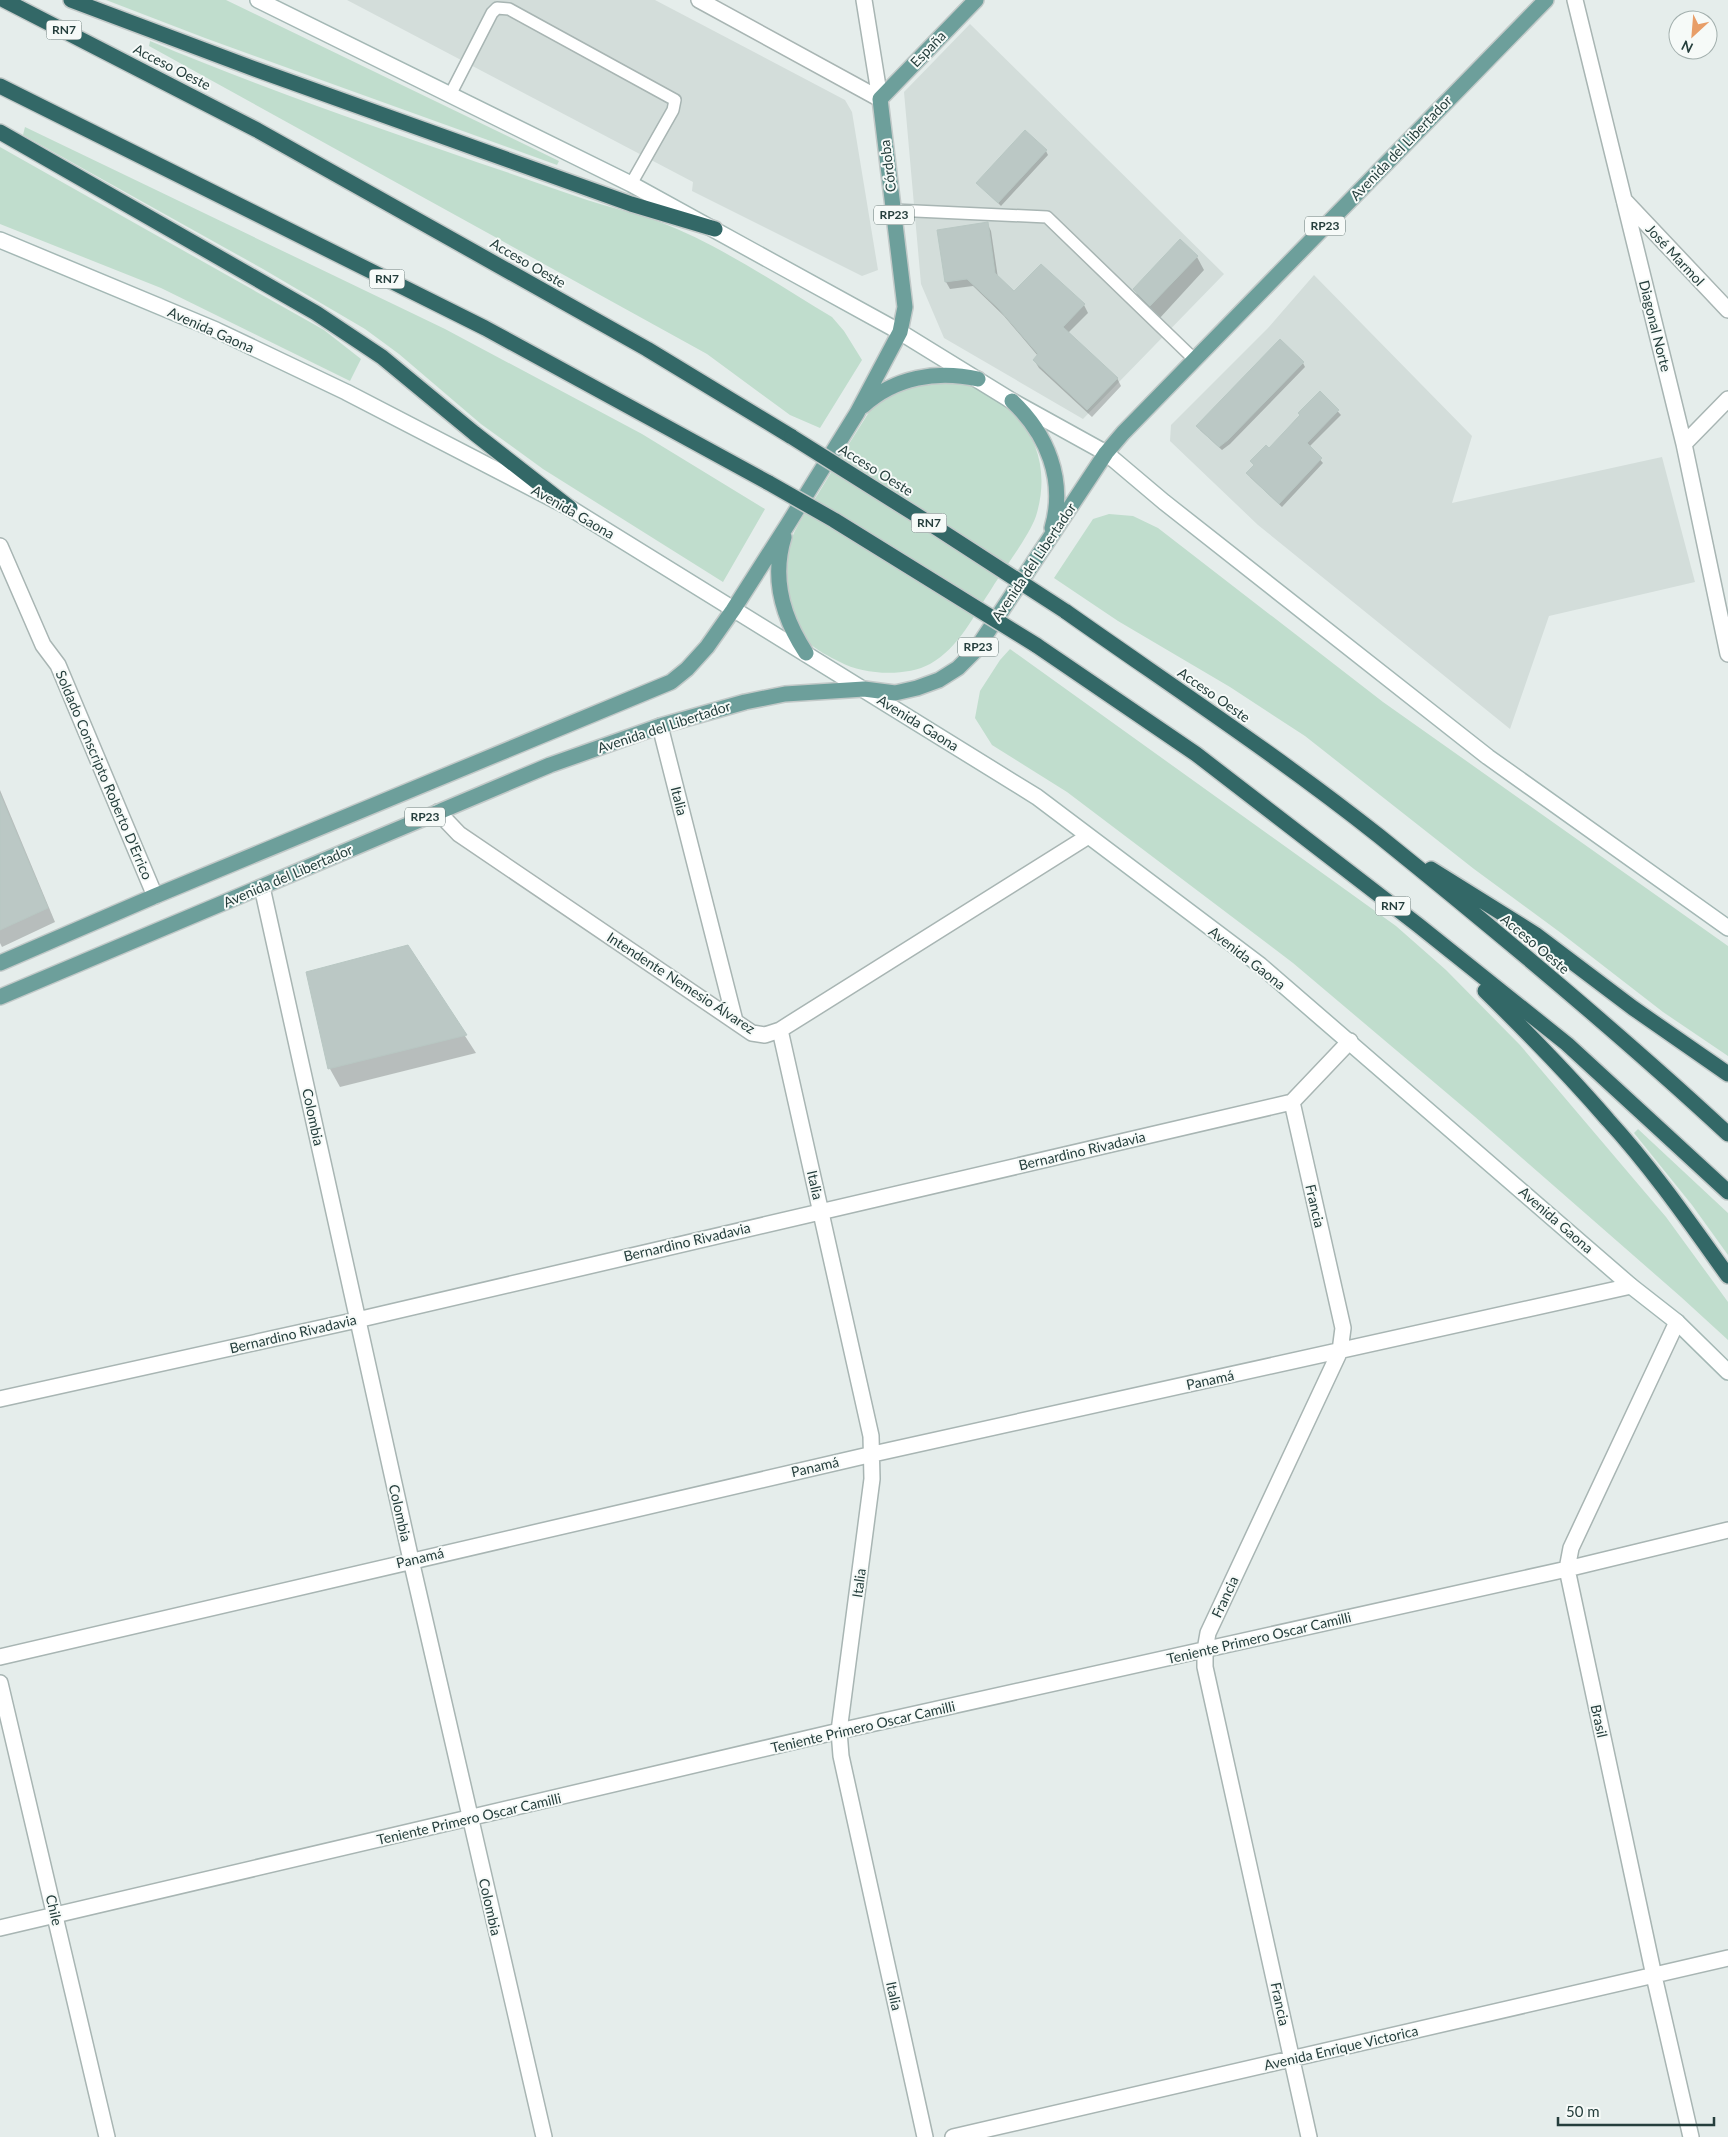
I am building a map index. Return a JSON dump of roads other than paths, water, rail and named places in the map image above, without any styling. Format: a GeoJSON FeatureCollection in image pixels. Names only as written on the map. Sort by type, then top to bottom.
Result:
{"type":"FeatureCollection","features":[{"type":"Feature","properties":{"kind":"highway","name":"Acceso Oeste"},"geometry":{"type":"LineString","coordinates":[[4,0],[266,134],[646,349],[792,437],[1064,611],[1271,755],[1378,836],[1534,964],[1663,1074],[1728,1134]]}},
{"type":"Feature","properties":{"kind":"highway"},"geometry":{"type":"LineString","coordinates":[[71,0],[252,68],[631,204],[715,229]]}},
{"type":"Feature","properties":{"kind":"highway","name":"RN7"},"geometry":{"type":"LineString","coordinates":[[0,86],[485,328],[834,520],[1036,645],[1196,754],[1418,925],[1567,1044],[1728,1192]]}},
{"type":"Feature","properties":{"kind":"highway"},"geometry":{"type":"LineString","coordinates":[[0,132],[316,313],[382,357],[474,433],[570,508]]}},
{"type":"Feature","properties":{"kind":"highway"},"geometry":{"type":"LineString","coordinates":[[1378,836],[1535,934],[1633,1008],[1728,1074]]}},
{"type":"Feature","properties":{"kind":"highway"},"geometry":{"type":"LineString","coordinates":[[1418,925],[1524,1030],[1609,1121],[1728,1276]]}},
{"type":"Feature","properties":{"kind":"main road","name":"España"},"geometry":{"type":"LineString","coordinates":[[880,99],[976,0]]}},
{"type":"Feature","properties":{"kind":"main road","name":"Avenida del Libertador"},"geometry":{"type":"LineString","coordinates":[[0,997],[550,765],[660,726],[745,702],[785,694],[864,689],[895,693],[939,680],[958,668],[975,651],[1106,453],[1194,360],[1546,0]]}},
{"type":"Feature","properties":{"kind":"main road","name":"Córdoba"},"geometry":{"type":"LineString","coordinates":[[880,99],[905,308],[900,332]]}},
{"type":"Feature","properties":{"kind":"main road","name":"RP23"},"geometry":{"type":"LineString","coordinates":[[0,963],[155,896],[671,682],[687,669],[706,647],[733,610],[856,413],[900,332]]}},
{"type":"Feature","properties":{"kind":"main road"},"geometry":{"type":"LineString","coordinates":[[856,413],[882,392],[912,379],[945,374],[978,379]]}},
{"type":"Feature","properties":{"kind":"main road"},"geometry":{"type":"LineString","coordinates":[[1012,401],[1035,426],[1044,440],[1053,464],[1057,489],[1056,506],[1049,539]]}},
{"type":"Feature","properties":{"kind":"main road"},"geometry":{"type":"LineString","coordinates":[[788,524],[781,545],[778,568],[780,591],[785,613],[794,634],[806,653]]}},
{"type":"Feature","properties":{"kind":"street"},"geometry":{"type":"LineString","coordinates":[[258,0],[283,6],[450,95],[631,184],[900,332],[1012,401],[1106,453],[1171,508],[1488,756],[1728,928]]}},
{"type":"Feature","properties":{"kind":"street"},"geometry":{"type":"LineString","coordinates":[[699,0],[880,99]]}},
{"type":"Feature","properties":{"kind":"street","name":"Córdoba"},"geometry":{"type":"LineString","coordinates":[[864,0],[880,99]]}},
{"type":"Feature","properties":{"kind":"street","name":"Diagonal Norte"},"geometry":{"type":"LineString","coordinates":[[1575,0],[1684,444],[1728,654]]}},
{"type":"Feature","properties":{"kind":"street","name":"José Marmol"},"geometry":{"type":"LineString","coordinates":[[1623,199],[1728,310]]}},
{"type":"Feature","properties":{"kind":"street","name":"Avenida Gaona"},"geometry":{"type":"LineString","coordinates":[[0,240],[216,330],[346,392],[570,508],[1037,797],[1087,837],[1260,965],[1631,1286],[1677,1322],[1728,1372]]}},
{"type":"Feature","properties":{"kind":"street"},"geometry":{"type":"LineString","coordinates":[[1684,444],[1728,399]]}},
{"type":"Feature","properties":{"kind":"street","name":"Soldado Conscripto Roberto D'Errico"},"geometry":{"type":"LineString","coordinates":[[0,546],[43,645],[58,664],[155,896]]}},
{"type":"Feature","properties":{"kind":"street","name":"Italia"},"geometry":{"type":"LineString","coordinates":[[660,726],[735,1021]]}},
{"type":"Feature","properties":{"kind":"street","name":"Intendente Nemesio Álvarez"},"geometry":{"type":"LineString","coordinates":[[438,812],[459,834],[735,1021],[752,1032],[765,1035],[780,1030],[1087,837]]}},
{"type":"Feature","properties":{"kind":"street","name":"Colombia"},"geometry":{"type":"LineString","coordinates":[[262,887],[411,1560],[544,2137]]}},
{"type":"Feature","properties":{"kind":"street","name":"Italia"},"geometry":{"type":"LineString","coordinates":[[780,1030],[869,1426],[873,1454],[872,1479],[839,1732],[841,1756],[925,2137]]}},
{"type":"Feature","properties":{"kind":"street"},"geometry":{"type":"LineString","coordinates":[[1292,1102],[1350,1041]]}},
{"type":"Feature","properties":{"kind":"street","name":"Bernardino Rivadavia"},"geometry":{"type":"LineString","coordinates":[[0,1399],[357,1320],[1292,1102]]}},
{"type":"Feature","properties":{"kind":"street","name":"Francia"},"geometry":{"type":"LineString","coordinates":[[1292,1102],[1343,1328],[1340,1351],[1208,1633],[1205,1667],[1309,2137]]}},
{"type":"Feature","properties":{"kind":"street","name":"Panamá"},"geometry":{"type":"LineString","coordinates":[[0,1657],[873,1454],[1631,1286]]}},
{"type":"Feature","properties":{"kind":"street","name":"Brasil"},"geometry":{"type":"LineString","coordinates":[[1677,1322],[1571,1548],[1567,1569],[1654,1976],[1691,2137]]}},
{"type":"Feature","properties":{"kind":"street","name":"Teniente Primero Oscar Camilli"},"geometry":{"type":"LineString","coordinates":[[0,1928],[839,1732],[1567,1569],[1728,1530]]}},
{"type":"Feature","properties":{"kind":"street","name":"Chile"},"geometry":{"type":"LineString","coordinates":[[0,1683],[107,2137]]}},
{"type":"Feature","properties":{"kind":"street","name":"Avenida Enrique Victorica"},"geometry":{"type":"LineString","coordinates":[[954,2137],[1728,1958]]}},
{"type":"Feature","properties":{"kind":"lane"},"geometry":{"type":"LineString","coordinates":[[450,95],[492,13],[497,8],[509,9],[675,100],[673,110],[631,184]]}},
{"type":"Feature","properties":{"kind":"lane"},"geometry":{"type":"LineString","coordinates":[[894,210],[1047,217],[1194,360]]}}]}
